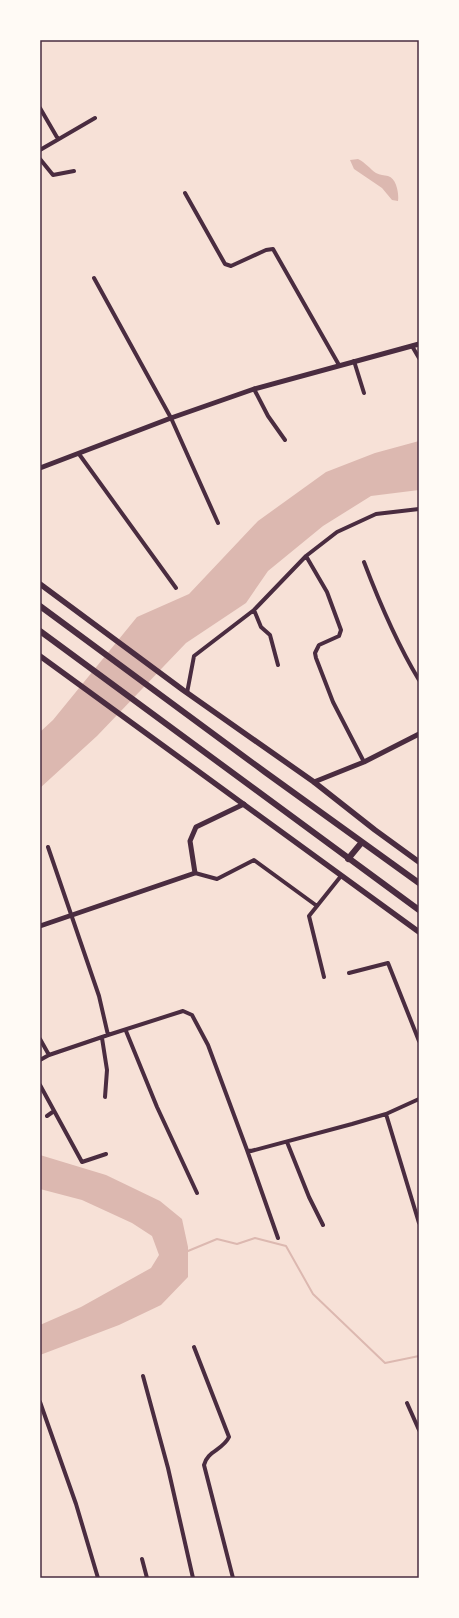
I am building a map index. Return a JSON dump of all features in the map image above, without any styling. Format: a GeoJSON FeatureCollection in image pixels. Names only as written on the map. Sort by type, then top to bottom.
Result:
{"type":"FeatureCollection","features":[{"type":"Feature","properties":{"kind":"main road"},"geometry":{"type":"LineString","coordinates":[[40,584],[185,691],[314,782],[375,830],[419,862]]}},
{"type":"Feature","properties":{"kind":"main road"},"geometry":{"type":"LineString","coordinates":[[40,606],[172,704],[419,883]]}},
{"type":"Feature","properties":{"kind":"main road"},"geometry":{"type":"LineString","coordinates":[[40,631],[419,910]]}},
{"type":"Feature","properties":{"kind":"main road"},"geometry":{"type":"LineString","coordinates":[[40,656],[419,932]]}},
{"type":"Feature","properties":{"kind":"main road"},"geometry":{"type":"LineString","coordinates":[[348,859],[362,842]]}},
{"type":"Feature","properties":{"kind":"street"},"geometry":{"type":"LineString","coordinates":[[40,108],[58,139]]}},
{"type":"Feature","properties":{"kind":"street"},"geometry":{"type":"LineString","coordinates":[[40,150],[95,118]]}},
{"type":"Feature","properties":{"kind":"street"},"geometry":{"type":"LineString","coordinates":[[40,159],[53,175],[74,171]]}},
{"type":"Feature","properties":{"kind":"street"},"geometry":{"type":"LineString","coordinates":[[185,193],[225,264],[231,266],[266,250],[273,249],[339,365]]}},
{"type":"Feature","properties":{"kind":"street"},"geometry":{"type":"LineString","coordinates":[[94,278],[171,418],[218,523]]}},
{"type":"Feature","properties":{"kind":"street"},"geometry":{"type":"LineString","coordinates":[[40,468],[171,418],[254,390],[339,365],[419,344]]}},
{"type":"Feature","properties":{"kind":"street"},"geometry":{"type":"LineString","coordinates":[[412,346],[419,358]]}},
{"type":"Feature","properties":{"kind":"street"},"geometry":{"type":"LineString","coordinates":[[354,361],[364,394]]}},
{"type":"Feature","properties":{"kind":"street"},"geometry":{"type":"LineString","coordinates":[[254,390],[268,416],[285,440]]}},
{"type":"Feature","properties":{"kind":"street"},"geometry":{"type":"LineString","coordinates":[[78,454],[176,588]]}},
{"type":"Feature","properties":{"kind":"street"},"geometry":{"type":"LineString","coordinates":[[185,691],[194,656],[254,610],[306,556],[337,532],[376,514],[419,509]]}},
{"type":"Feature","properties":{"kind":"street"},"geometry":{"type":"LineString","coordinates":[[306,556],[327,592],[341,630],[339,636],[319,645],[315,653],[316,658],[333,702],[364,762]]}},
{"type":"Feature","properties":{"kind":"street"},"geometry":{"type":"LineString","coordinates":[[364,562],[384,616],[400,650],[419,680]]}},
{"type":"Feature","properties":{"kind":"street"},"geometry":{"type":"LineString","coordinates":[[254,610],[261,627],[270,635],[278,665]]}},
{"type":"Feature","properties":{"kind":"street"},"geometry":{"type":"LineString","coordinates":[[314,782],[364,762],[419,734]]}},
{"type":"Feature","properties":{"kind":"street"},"geometry":{"type":"LineString","coordinates":[[195,873],[190,841],[196,827],[244,804]]}},
{"type":"Feature","properties":{"kind":"street"},"geometry":{"type":"LineString","coordinates":[[48,847],[99,996],[108,1035]]}},
{"type":"Feature","properties":{"kind":"street"},"geometry":{"type":"LineString","coordinates":[[40,926],[195,873],[217,879],[254,860],[317,906]]}},
{"type":"Feature","properties":{"kind":"street"},"geometry":{"type":"LineString","coordinates":[[324,977],[309,916],[341,876]]}},
{"type":"Feature","properties":{"kind":"street"},"geometry":{"type":"LineString","coordinates":[[349,973],[388,962],[419,1041]]}},
{"type":"Feature","properties":{"kind":"street"},"geometry":{"type":"LineString","coordinates":[[40,1060],[49,1055],[108,1035],[126,1031],[183,1011],[192,1015],[208,1045],[278,1238]]}},
{"type":"Feature","properties":{"kind":"street"},"geometry":{"type":"LineString","coordinates":[[126,1031],[160,1114],[197,1193]]}},
{"type":"Feature","properties":{"kind":"street"},"geometry":{"type":"LineString","coordinates":[[102,1038],[107,1070],[105,1097]]}},
{"type":"Feature","properties":{"kind":"street"},"geometry":{"type":"LineString","coordinates":[[40,1039],[49,1055]]}},
{"type":"Feature","properties":{"kind":"street"},"geometry":{"type":"LineString","coordinates":[[40,1085],[41,1091],[54,1111],[82,1162],[106,1154]]}},
{"type":"Feature","properties":{"kind":"street"},"geometry":{"type":"LineString","coordinates":[[247,1150],[251,1151],[288,1142],[386,1114],[412,1104],[419,1099]]}},
{"type":"Feature","properties":{"kind":"street"},"geometry":{"type":"LineString","coordinates":[[47,1116],[54,1111]]}},
{"type":"Feature","properties":{"kind":"street"},"geometry":{"type":"LineString","coordinates":[[386,1114],[419,1223]]}},
{"type":"Feature","properties":{"kind":"street"},"geometry":{"type":"LineString","coordinates":[[288,1142],[309,1197],[323,1225]]}},
{"type":"Feature","properties":{"kind":"street"},"geometry":{"type":"LineString","coordinates":[[194,1347],[228,1437],[224,1444],[208,1455],[204,1465],[233,1578]]}},
{"type":"Feature","properties":{"kind":"street"},"geometry":{"type":"LineString","coordinates":[[143,1376],[170,1476],[193,1578]]}},
{"type":"Feature","properties":{"kind":"street"},"geometry":{"type":"LineString","coordinates":[[40,1402],[76,1504],[98,1578]]}},
{"type":"Feature","properties":{"kind":"street"},"geometry":{"type":"LineString","coordinates":[[407,1403],[419,1430]]}},
{"type":"Feature","properties":{"kind":"street"},"geometry":{"type":"LineString","coordinates":[[142,1559],[147,1578]]}},
{"type":"Feature","properties":{"kind":"shaded area"},"geometry":{"type":"Polygon","coordinates":[[[358,159],[376,173],[388,176],[394,180],[398,191],[398,201],[392,200],[382,188],[354,169],[350,160],[358,159]]]}},
{"type":"Feature","properties":{"kind":"shaded area"},"geometry":{"type":"Polygon","coordinates":[[[419,441],[419,490],[371,496],[323,526],[268,571],[246,603],[186,643],[97,736],[40,788],[40,732],[53,720],[137,617],[189,594],[258,521],[326,472],[375,453],[419,441]]]}},
{"type":"Feature","properties":{"kind":"shaded area"},"geometry":{"type":"Polygon","coordinates":[[[40,1155],[106,1175],[160,1201],[182,1219],[188,1247],[188,1277],[161,1305],[119,1325],[40,1355],[40,1325],[81,1307],[151,1268],[159,1255],[152,1236],[132,1223],[82,1200],[40,1189],[40,1155]]]}},
{"type":"Feature","properties":{"kind":"waterway"},"geometry":{"type":"LineString","coordinates":[[188,1251],[217,1239],[237,1244],[255,1238],[286,1246],[313,1294],[385,1363],[419,1356]]}}]}
